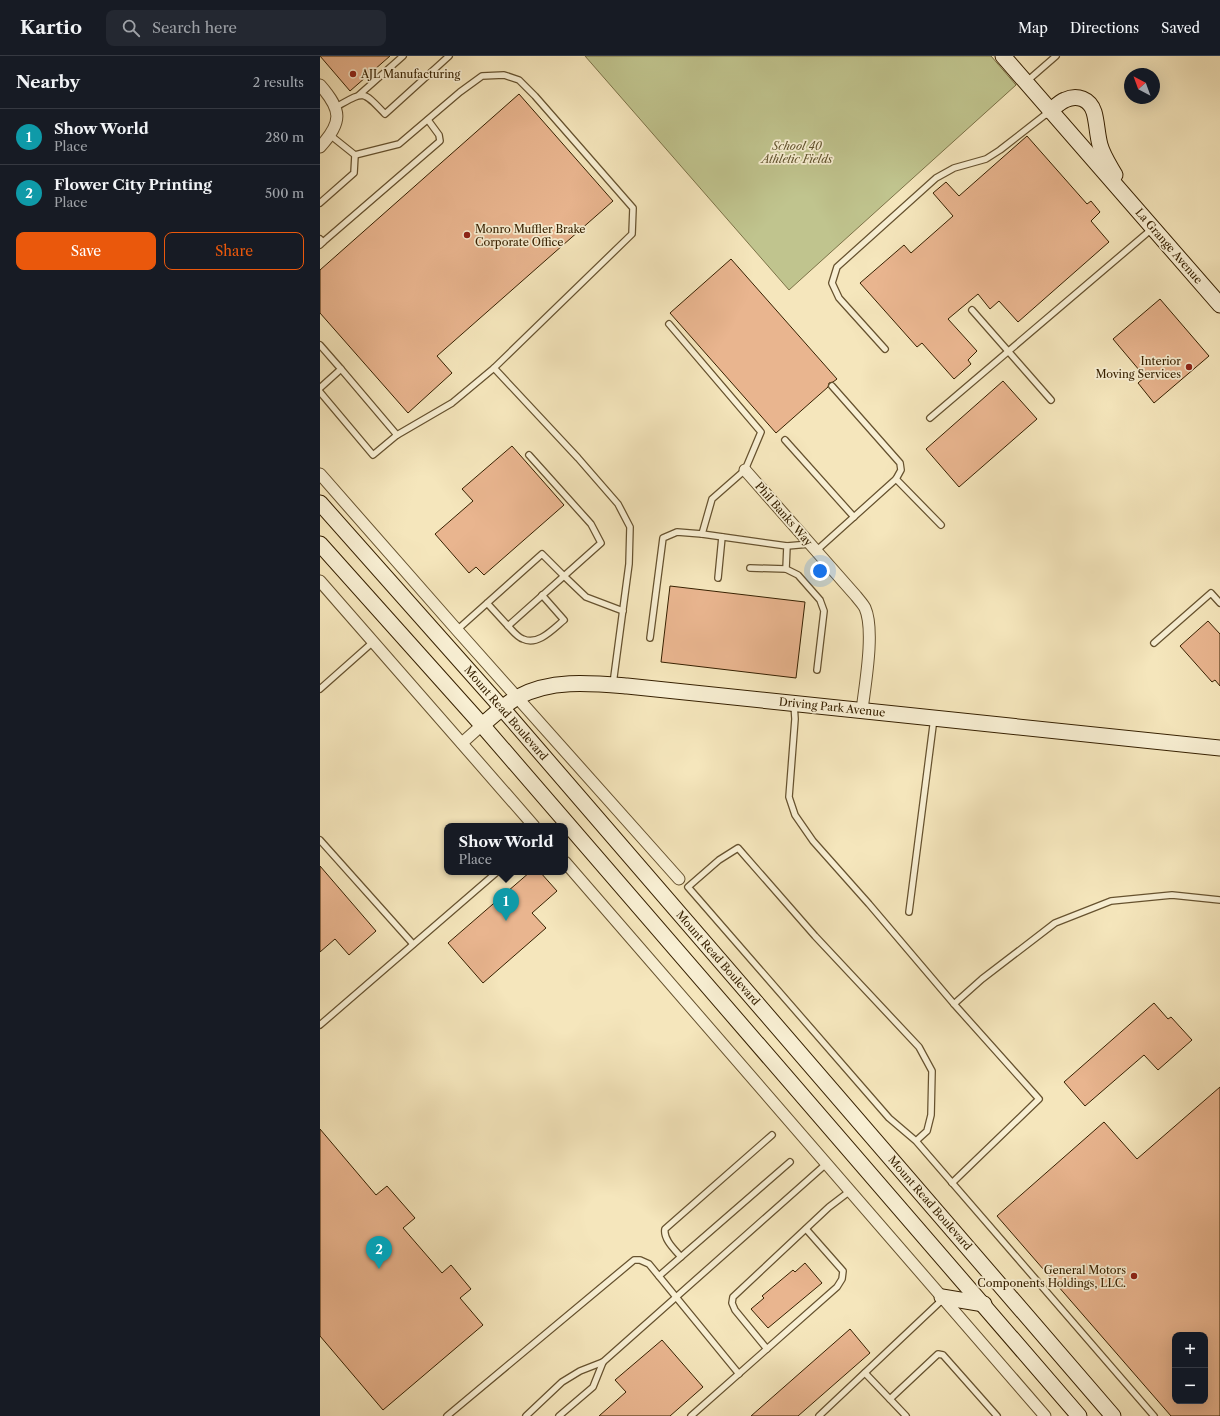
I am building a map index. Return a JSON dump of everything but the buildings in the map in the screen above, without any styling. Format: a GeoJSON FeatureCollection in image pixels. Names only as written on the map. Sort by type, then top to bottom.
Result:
{"type":"FeatureCollection","features":[{"type":"Feature","properties":{"kind":"main road","name":"La Grange Avenue"},"geometry":{"type":"LineString","coordinates":[[1003,56],[1220,305]]}},
{"type":"Feature","properties":{"kind":"main road","name":"La Grange Avenue"},"geometry":{"type":"LineString","coordinates":[[1050,110],[1064,100],[1075,97],[1083,98],[1090,104],[1094,112],[1100,147],[1133,205]]}},
{"type":"Feature","properties":{"kind":"main road","name":"Mount Read Boulevard"},"geometry":{"type":"LineString","coordinates":[[320,503],[502,708],[1113,1416]]}},
{"type":"Feature","properties":{"kind":"main road"},"geometry":{"type":"LineString","coordinates":[[320,544],[482,725],[567,823]]}},
{"type":"Feature","properties":{"kind":"main road","name":"Driving Park Avenue"},"geometry":{"type":"LineString","coordinates":[[482,725],[517,697],[540,687],[577,683],[613,685],[793,703],[1220,748]]}},
{"type":"Feature","properties":{"kind":"main road"},"geometry":{"type":"LineString","coordinates":[[568,824],[984,1304],[1079,1416]]}},
{"type":"Feature","properties":{"kind":"main road"},"geometry":{"type":"LineString","coordinates":[[942,1298],[984,1304]]}},
{"type":"Feature","properties":{"kind":"street"},"geometry":{"type":"LineString","coordinates":[[320,85],[336,107],[337,120],[330,135],[320,147]]}},
{"type":"Feature","properties":{"kind":"street","name":"Phil Banks Way"},"geometry":{"type":"LineString","coordinates":[[745,470],[865,608],[869,621],[870,639],[862,710]]}},
{"type":"Feature","properties":{"kind":"street","name":"Mount Read Boulevard"},"geometry":{"type":"LineString","coordinates":[[320,474],[679,879]]}},
{"type":"Feature","properties":{"kind":"street"},"geometry":{"type":"LineString","coordinates":[[320,581],[531,823]]}},
{"type":"Feature","properties":{"kind":"street","name":"Driving Park Avenue"},"geometry":{"type":"LineString","coordinates":[[462,743],[482,725]]}},
{"type":"Feature","properties":{"kind":"street"},"geometry":{"type":"LineString","coordinates":[[568,865],[1045,1416]]}},
{"type":"Feature","properties":{"kind":"lane"},"geometry":{"type":"LineString","coordinates":[[336,107],[359,95],[403,56]]}},
{"type":"Feature","properties":{"kind":"lane"},"geometry":{"type":"LineString","coordinates":[[359,95],[368,96],[385,114],[450,56]]}},
{"type":"Feature","properties":{"kind":"lane"},"geometry":{"type":"LineString","coordinates":[[1025,82],[1056,56]]}},
{"type":"Feature","properties":{"kind":"lane"},"geometry":{"type":"LineString","coordinates":[[320,392],[373,455],[396,435],[452,403],[494,368],[632,234],[633,208],[535,96],[519,80],[504,75],[482,76],[460,92],[399,144],[355,155]]}},
{"type":"Feature","properties":{"kind":"lane"},"geometry":{"type":"LineString","coordinates":[[885,349],[839,298],[832,283],[837,267],[936,178],[954,168],[986,159],[1000,150],[1050,110]]}},
{"type":"Feature","properties":{"kind":"lane"},"geometry":{"type":"LineString","coordinates":[[321,242],[440,141],[439,135],[428,120]]}},
{"type":"Feature","properties":{"kind":"lane"},"geometry":{"type":"LineString","coordinates":[[330,135],[355,155]]}},
{"type":"Feature","properties":{"kind":"lane"},"geometry":{"type":"LineString","coordinates":[[320,202],[354,173],[355,155]]}},
{"type":"Feature","properties":{"kind":"lane"},"geometry":{"type":"LineString","coordinates":[[930,418],[1153,228]]}},
{"type":"Feature","properties":{"kind":"lane"},"geometry":{"type":"LineString","coordinates":[[972,310],[1051,400]]}},
{"type":"Feature","properties":{"kind":"lane"},"geometry":{"type":"LineString","coordinates":[[669,324],[761,432],[745,470],[712,499],[702,534]]}},
{"type":"Feature","properties":{"kind":"lane"},"geometry":{"type":"LineString","coordinates":[[320,345],[396,435]]}},
{"type":"Feature","properties":{"kind":"lane"},"geometry":{"type":"LineString","coordinates":[[494,368],[578,458],[618,504],[630,527],[629,564],[613,685]]}},
{"type":"Feature","properties":{"kind":"lane"},"geometry":{"type":"LineString","coordinates":[[320,388],[341,370]]}},
{"type":"Feature","properties":{"kind":"lane"},"geometry":{"type":"LineString","coordinates":[[650,638],[662,538],[677,532],[814,548],[854,516],[896,479],[901,470],[900,463],[832,386]]}},
{"type":"Feature","properties":{"kind":"lane"},"geometry":{"type":"LineString","coordinates":[[785,440],[854,516]]}},
{"type":"Feature","properties":{"kind":"lane"},"geometry":{"type":"LineString","coordinates":[[508,626],[601,542],[591,524],[529,455]]}},
{"type":"Feature","properties":{"kind":"lane"},"geometry":{"type":"LineString","coordinates":[[896,479],[941,525]]}},
{"type":"Feature","properties":{"kind":"lane"},"geometry":{"type":"LineString","coordinates":[[718,578],[722,537]]}},
{"type":"Feature","properties":{"kind":"lane"},"geometry":{"type":"LineString","coordinates":[[786,569],[787,546]]}},
{"type":"Feature","properties":{"kind":"lane"},"geometry":{"type":"LineString","coordinates":[[457,630],[542,554],[586,597],[623,611]]}},
{"type":"Feature","properties":{"kind":"lane"},"geometry":{"type":"LineString","coordinates":[[750,568],[786,569],[798,575],[820,600],[824,611],[817,670]]}},
{"type":"Feature","properties":{"kind":"lane"},"geometry":{"type":"LineString","coordinates":[[1154,644],[1211,593],[1220,603]]}},
{"type":"Feature","properties":{"kind":"lane"},"geometry":{"type":"LineString","coordinates":[[487,603],[521,639],[529,641],[537,640],[564,620],[542,595]]}},
{"type":"Feature","properties":{"kind":"lane"},"geometry":{"type":"LineString","coordinates":[[320,689],[373,642]]}},
{"type":"Feature","properties":{"kind":"lane"},"geometry":{"type":"LineString","coordinates":[[793,703],[795,719],[789,797],[795,815],[813,841],[954,1004],[1039,1099],[952,1183]]}},
{"type":"Feature","properties":{"kind":"lane"},"geometry":{"type":"LineString","coordinates":[[909,912],[934,718]]}},
{"type":"Feature","properties":{"kind":"lane"},"geometry":{"type":"LineString","coordinates":[[320,840],[414,944]]}},
{"type":"Feature","properties":{"kind":"lane"},"geometry":{"type":"LineString","coordinates":[[688,887],[718,860],[738,848],[815,936],[919,1047],[932,1072],[931,1114],[927,1131],[916,1141]]}},
{"type":"Feature","properties":{"kind":"lane"},"geometry":{"type":"LineString","coordinates":[[320,1025],[494,875]]}},
{"type":"Feature","properties":{"kind":"lane"},"geometry":{"type":"LineString","coordinates":[[679,879],[688,887],[889,1118],[916,1141],[1154,1416]]}},
{"type":"Feature","properties":{"kind":"lane"},"geometry":{"type":"LineString","coordinates":[[954,1004],[982,979],[1055,923],[1111,901],[1172,895],[1220,900]]}},
{"type":"Feature","properties":{"kind":"lane"},"geometry":{"type":"LineString","coordinates":[[681,1257],[666,1237],[664,1232],[665,1229],[772,1135]]}},
{"type":"Feature","properties":{"kind":"lane"},"geometry":{"type":"LineString","coordinates":[[659,1276],[790,1162]]}},
{"type":"Feature","properties":{"kind":"lane"},"geometry":{"type":"LineString","coordinates":[[526,1416],[562,1382],[580,1371],[603,1362],[826,1164]]}},
{"type":"Feature","properties":{"kind":"lane"},"geometry":{"type":"LineString","coordinates":[[767,1349],[735,1310],[732,1303],[733,1297],[829,1207],[850,1191]]}},
{"type":"Feature","properties":{"kind":"lane"},"geometry":{"type":"LineString","coordinates":[[692,1416],[837,1287],[842,1279],[843,1271],[806,1229]]}},
{"type":"Feature","properties":{"kind":"lane"},"geometry":{"type":"LineString","coordinates":[[447,1416],[634,1260],[640,1260],[649,1264],[738,1374]]}},
{"type":"Feature","properties":{"kind":"lane"},"geometry":{"type":"LineString","coordinates":[[819,1416],[942,1298]]}},
{"type":"Feature","properties":{"kind":"lane"},"geometry":{"type":"LineString","coordinates":[[890,1399],[938,1354],[943,1355],[997,1416]]}},
{"type":"Feature","properties":{"kind":"lane"},"geometry":{"type":"LineString","coordinates":[[559,1416],[593,1388],[603,1362]]}},
{"type":"Feature","properties":{"kind":"lane"},"geometry":{"type":"LineString","coordinates":[[865,1373],[906,1416]]}},
{"type":"Feature","properties":{"kind":"green space","name":"School 40 Athletic Fields"},"geometry":{"type":"Polygon","coordinates":[[[585,56],[991,56],[1016,85],[789,290],[585,56]]]}},
{"type":"Feature","properties":{"kind":"place","name":"AJL Manufacturing"},"geometry":{"type":"Point","coordinates":[353,74]}},
{"type":"Feature","properties":{"kind":"place","name":"Monro Muffler Brake Corporate Office"},"geometry":{"type":"Point","coordinates":[467,235]}},
{"type":"Feature","properties":{"kind":"place","name":"Interior Moving Services"},"geometry":{"type":"Point","coordinates":[1189,367]}},
{"type":"Feature","properties":{"kind":"place","name":"Show World"},"geometry":{"type":"Point","coordinates":[506,921]}},
{"type":"Feature","properties":{"kind":"place","name":"Flower City Printing"},"geometry":{"type":"Point","coordinates":[379,1269]}},
{"type":"Feature","properties":{"kind":"place","name":"General Motors Components Holdings, LLC."},"geometry":{"type":"Point","coordinates":[1134,1276]}}]}
